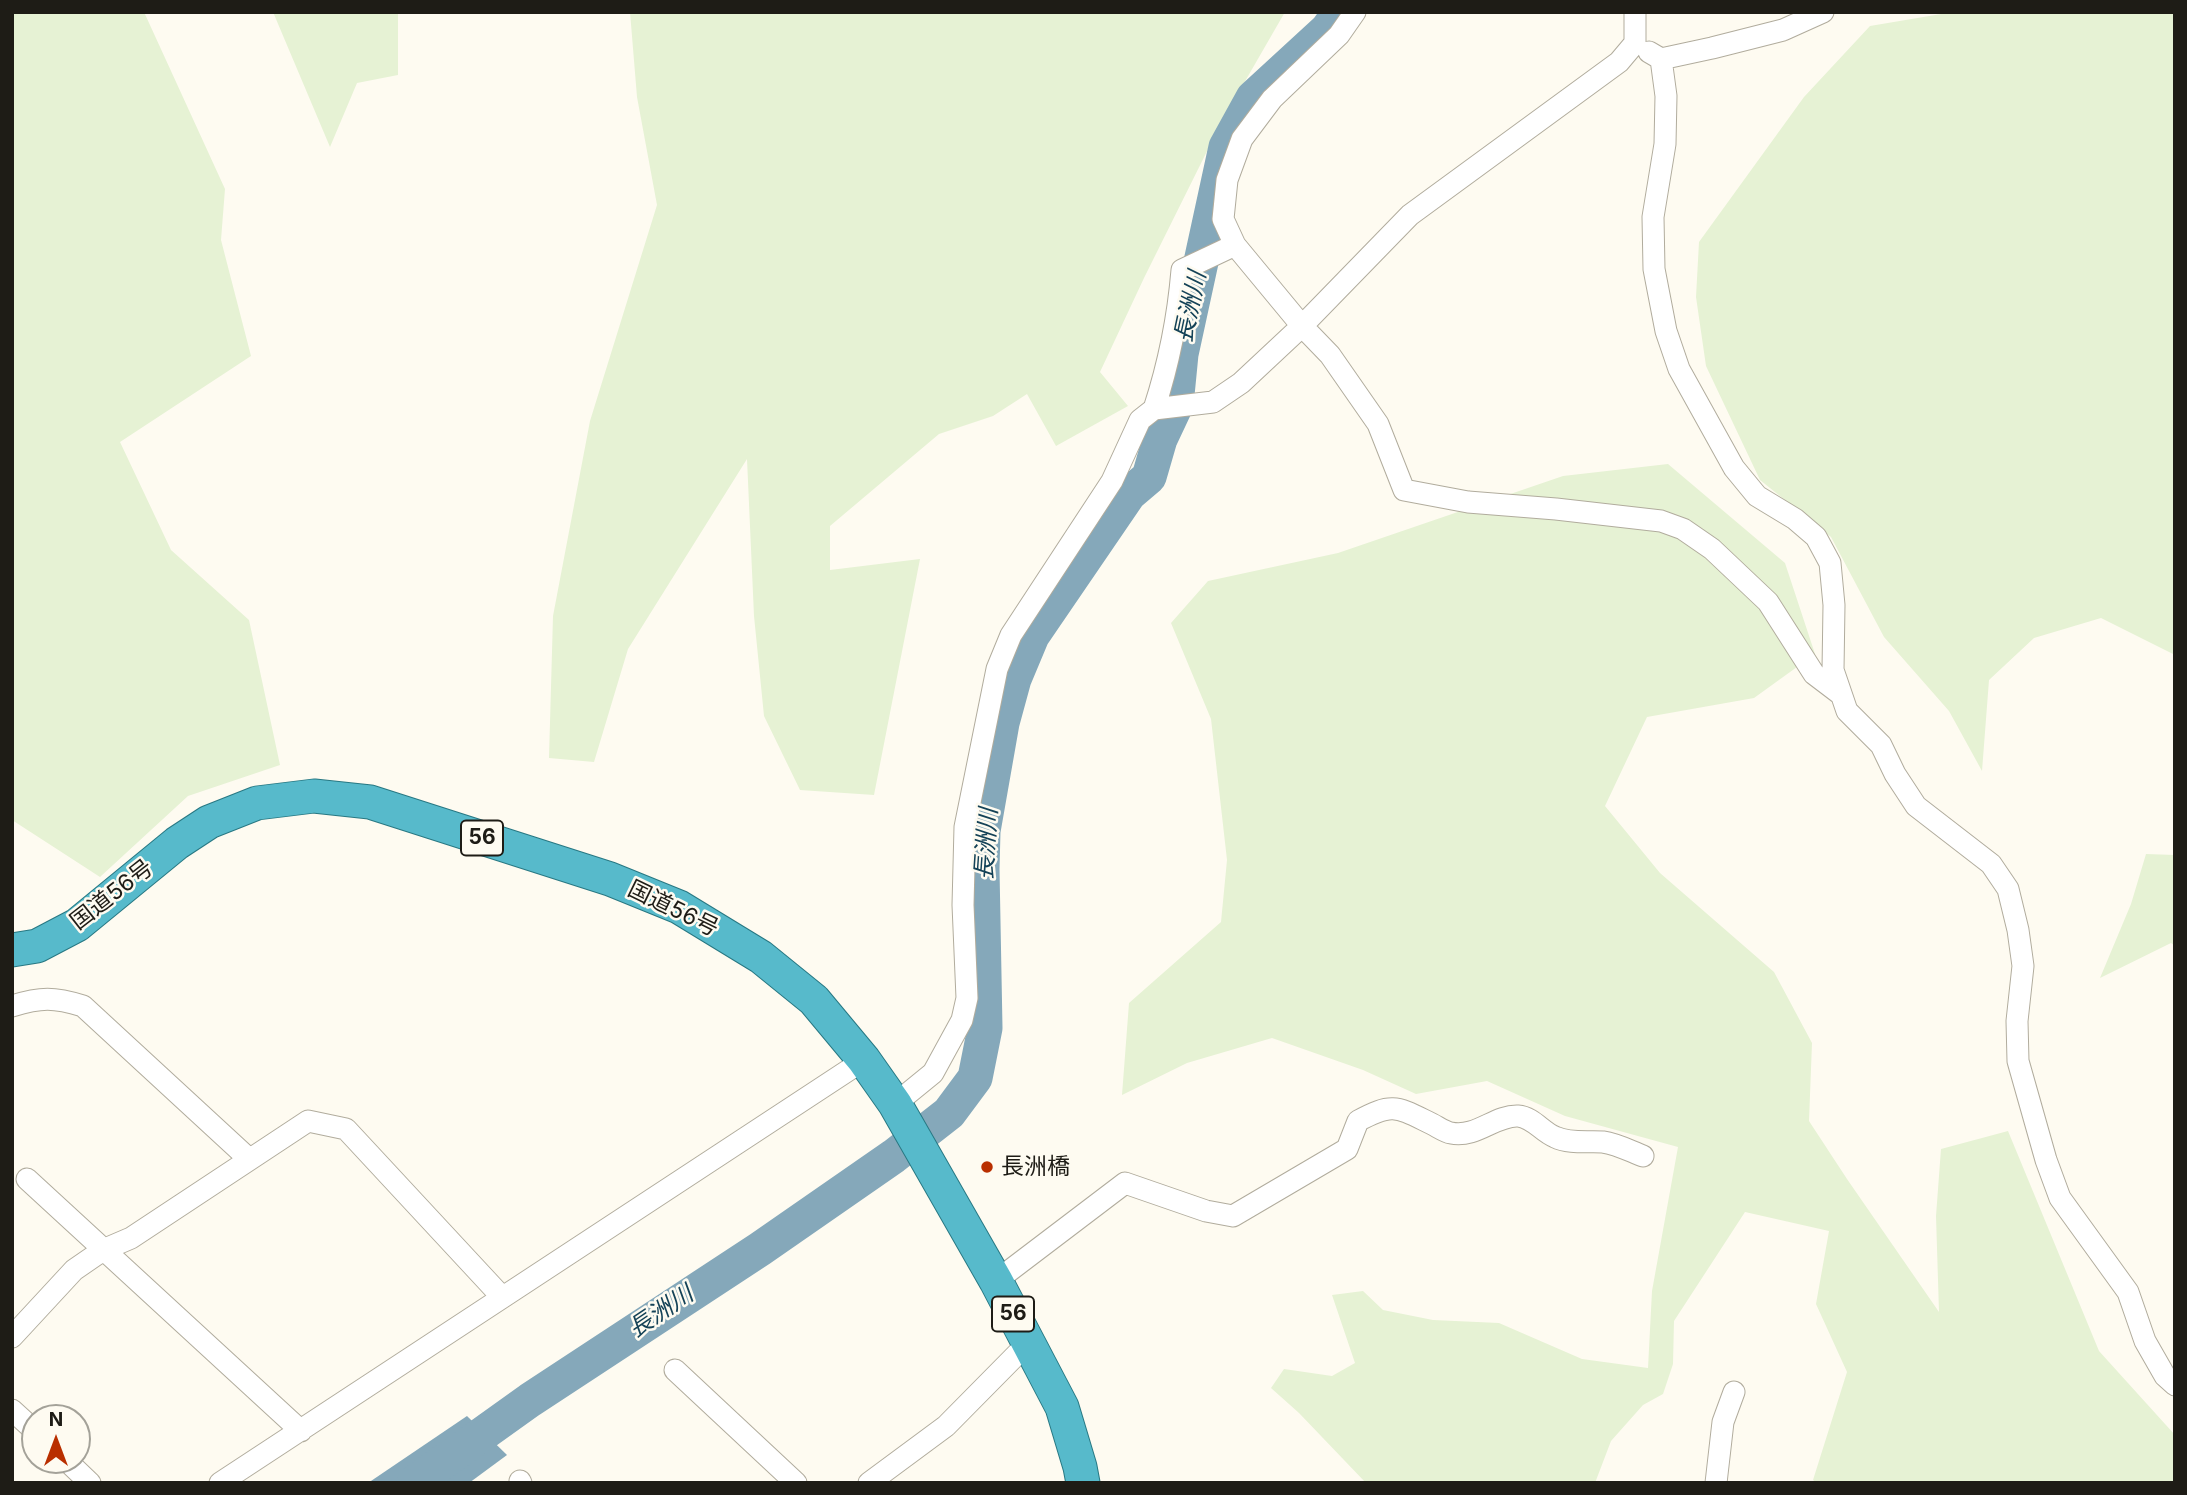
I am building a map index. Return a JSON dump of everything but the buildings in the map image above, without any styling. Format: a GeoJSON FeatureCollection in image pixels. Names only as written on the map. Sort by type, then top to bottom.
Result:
{"type":"FeatureCollection","features":[{"type":"Feature","properties":{"kind":"highway","name":"国道56号"},"geometry":{"type":"LineString","coordinates":[[12,950],[37,946],[77,925],[177,843],[209,822],[257,803],[314,796],[370,802],[610,879],[679,907],[761,957],[814,1000],[864,1060],[899,1111],[923,1153],[996,1281],[1062,1407],[1083,1483]]}},
{"type":"Feature","properties":{"kind":"street"},"geometry":{"type":"LineString","coordinates":[[1356,12],[1339,35],[1272,99],[1242,139],[1227,180],[1223,219],[1235,245],[1330,355],[1378,424],[1404,490],[1468,502],[1556,509],[1661,522],[1683,529],[1712,548],[1768,602],[1814,674],[1839,693]]}},
{"type":"Feature","properties":{"kind":"street"},"geometry":{"type":"LineString","coordinates":[[899,1111],[933,1073],[962,1020],[967,998],[963,905],[965,827],[997,669],[1011,635],[1112,481],[1140,420],[1154,409],[1213,402],[1241,383],[1303,326],[1410,215],[1619,62],[1635,43],[1634,12]]}},
{"type":"Feature","properties":{"kind":"street"},"geometry":{"type":"LineString","coordinates":[[1635,43],[1661,59],[1783,30],[1823,12]]}},
{"type":"Feature","properties":{"kind":"street"},"geometry":{"type":"LineString","coordinates":[[1661,59],[1666,96],[1665,144],[1653,217],[1654,269],[1666,331],[1679,369],[1734,468],[1757,496],[1795,519],[1816,537],[1830,563],[1834,605],[1833,670],[1847,711],[1881,745],[1895,774],[1916,806],[1991,864],[2008,888],[2023,966],[2017,1021],[2018,1061],[2046,1160],[2060,1198],[2128,1292],[2145,1341],[2165,1376],[2175,1385]]}},
{"type":"Feature","properties":{"kind":"street"},"geometry":{"type":"LineString","coordinates":[[1154,409],[1166,371],[1182,270],[1235,245]]}},
{"type":"Feature","properties":{"kind":"street"},"geometry":{"type":"LineString","coordinates":[[12,1006],[34,999],[60,999],[83,1006],[249,1159]]}},
{"type":"Feature","properties":{"kind":"street"},"geometry":{"type":"LineString","coordinates":[[220,1483],[864,1060]]}},
{"type":"Feature","properties":{"kind":"street"},"geometry":{"type":"LineString","coordinates":[[996,1281],[1125,1183],[1206,1211],[1233,1216],[1347,1149],[1358,1121],[1379,1109],[1393,1107],[1449,1133],[1474,1132],[1503,1119],[1518,1116],[1530,1120],[1555,1137],[1605,1142],[1643,1156]]}},
{"type":"Feature","properties":{"kind":"street"},"geometry":{"type":"LineString","coordinates":[[12,1337],[74,1270],[103,1250],[131,1238],[308,1121],[346,1129],[502,1297]]}},
{"type":"Feature","properties":{"kind":"street"},"geometry":{"type":"LineString","coordinates":[[27,1179],[301,1431]]}},
{"type":"Feature","properties":{"kind":"street"},"geometry":{"type":"LineString","coordinates":[[869,1483],[946,1426],[1028,1343]]}},
{"type":"Feature","properties":{"kind":"street"},"geometry":{"type":"LineString","coordinates":[[675,1370],[796,1483]]}},
{"type":"Feature","properties":{"kind":"street"},"geometry":{"type":"LineString","coordinates":[[1716,1483],[1723,1422],[1734,1392]]}},
{"type":"Feature","properties":{"kind":"green space"},"geometry":{"type":"Polygon","coordinates":[[[12,12],[144,12],[225,189],[221,240],[251,356],[120,442],[171,550],[249,620],[280,765],[188,796],[100,877],[12,820],[12,12]]]}},
{"type":"Feature","properties":{"kind":"green space"},"geometry":{"type":"Polygon","coordinates":[[[273,12],[398,12],[398,75],[357,83],[330,147],[273,12]]]}},
{"type":"Feature","properties":{"kind":"green space"},"geometry":{"type":"Polygon","coordinates":[[[630,12],[1285,12],[1221,123],[1100,372],[1128,406],[1056,446],[1027,394],[993,416],[939,434],[830,526],[830,570],[920,559],[874,795],[800,790],[764,716],[754,616],[747,459],[628,649],[594,762],[549,758],[553,616],[590,421],[657,205],[637,97],[630,12]]]}},
{"type":"Feature","properties":{"kind":"green space"},"geometry":{"type":"Polygon","coordinates":[[[1953,12],[2175,12],[2175,655],[2101,618],[2034,638],[1989,680],[1982,771],[1949,711],[1884,637],[1831,537],[1760,480],[1706,366],[1696,297],[1699,242],[1804,97],[1870,26],[1953,12]]]}},
{"type":"Feature","properties":{"kind":"green space"},"geometry":{"type":"Polygon","coordinates":[[[1668,464],[1785,563],[1815,654],[1754,698],[1647,717],[1605,806],[1660,873],[1774,972],[1812,1043],[1809,1121],[1939,1312],[1936,1216],[1941,1149],[2008,1131],[2099,1351],[2175,1435],[2175,1483],[1817,1483],[1813,1480],[1847,1372],[1816,1304],[1829,1231],[1745,1212],[1674,1321],[1673,1364],[1663,1394],[1643,1405],[1611,1441],[1595,1483],[1366,1483],[1299,1413],[1271,1388],[1284,1369],[1332,1376],[1355,1363],[1332,1295],[1363,1291],[1383,1310],[1433,1320],[1499,1323],[1582,1359],[1648,1368],[1652,1291],[1678,1147],[1565,1116],[1487,1081],[1416,1094],[1363,1070],[1272,1038],[1187,1063],[1122,1095],[1129,1003],[1221,922],[1227,860],[1211,719],[1171,623],[1208,581],[1338,553],[1563,476],[1668,464]]]}},
{"type":"Feature","properties":{"kind":"green space"},"geometry":{"type":"Polygon","coordinates":[[[2146,854],[2175,855],[2175,946],[2171,943],[2100,978],[2131,904],[2146,854]]]}},
{"type":"Feature","properties":{"kind":"water"},"geometry":{"type":"Polygon","coordinates":[[[467,1416],[507,1455],[469,1483],[368,1483],[467,1416]]]}},
{"type":"Feature","properties":{"kind":"waterway","name":"長洲川"},"geometry":{"type":"LineString","coordinates":[[414,1483],[530,1400],[760,1249],[894,1156],[949,1113],[975,1078],[985,1028],[983,831],[1002,723],[1014,679],[1032,636],[1129,494],[1149,477],[1160,439],[1176,405],[1181,354],[1226,147],[1253,98],[1327,30],[1340,12]]}},
{"type":"Feature","properties":{"kind":"place","name":"長洲橋"},"geometry":{"type":"Point","coordinates":[987,1167]}}]}
